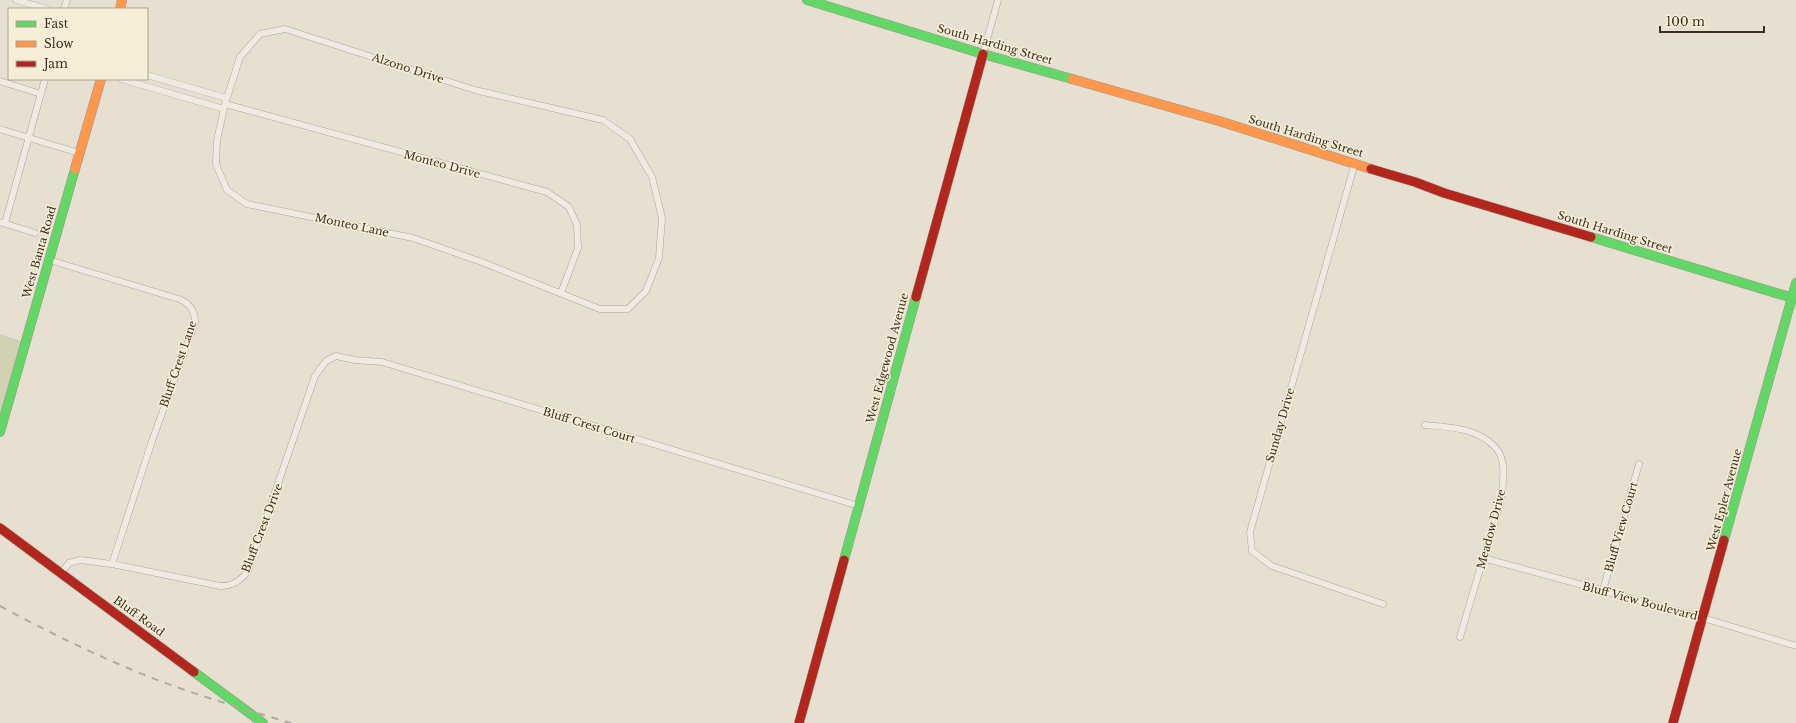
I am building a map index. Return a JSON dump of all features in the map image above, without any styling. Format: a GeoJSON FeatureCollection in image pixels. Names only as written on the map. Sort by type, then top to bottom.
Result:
{"type":"FeatureCollection","features":[{"type":"Feature","properties":{"kind":"street"},"geometry":{"type":"LineString","coordinates":[[16,0],[44,8]]}},
{"type":"Feature","properties":{"kind":"street","name":"South Harding Street"},"geometry":{"type":"LineString","coordinates":[[807,0],[983,54],[1219,121],[1290,145],[1355,163],[1444,193],[1794,298]]}},
{"type":"Feature","properties":{"kind":"street","name":"West Edgewood Avenue"},"geometry":{"type":"LineString","coordinates":[[799,723],[998,0]]}},
{"type":"Feature","properties":{"kind":"street","name":"Alzono Drive"},"geometry":{"type":"LineString","coordinates":[[225,104],[240,57],[260,34],[285,29],[475,90],[603,120],[630,139]]}},
{"type":"Feature","properties":{"kind":"street","name":"Monteo Drive"},"geometry":{"type":"LineString","coordinates":[[148,75],[225,104]]}},
{"type":"Feature","properties":{"kind":"street"},"geometry":{"type":"LineString","coordinates":[[35,233],[3,223],[30,137],[45,80]]}},
{"type":"Feature","properties":{"kind":"street","name":"West Banta Road"},"geometry":{"type":"LineString","coordinates":[[0,432],[101,80]]}},
{"type":"Feature","properties":{"kind":"street","name":"Monteo Drive"},"geometry":{"type":"LineString","coordinates":[[125,80],[225,104],[547,192],[569,207],[577,225],[578,248],[561,293]]}},
{"type":"Feature","properties":{"kind":"street"},"geometry":{"type":"LineString","coordinates":[[0,81],[41,94]]}},
{"type":"Feature","properties":{"kind":"street","name":"Monteo Lane"},"geometry":{"type":"LineString","coordinates":[[225,104],[217,140],[216,164],[227,190],[247,204],[413,238],[479,261],[600,309],[628,309],[646,290],[659,258],[662,218],[652,177],[630,139]]}},
{"type":"Feature","properties":{"kind":"street"},"geometry":{"type":"LineString","coordinates":[[0,129],[79,153]]}},
{"type":"Feature","properties":{"kind":"street","name":"Sunday Drive"},"geometry":{"type":"LineString","coordinates":[[1355,163],[1335,228],[1250,532],[1252,551],[1272,566],[1383,604]]}},
{"type":"Feature","properties":{"kind":"street","name":"Bluff Crest Lane"},"geometry":{"type":"LineString","coordinates":[[49,260],[182,300],[190,307],[194,316],[195,322],[152,441],[112,564]]}},
{"type":"Feature","properties":{"kind":"street","name":"West Epler Avenue"},"geometry":{"type":"LineString","coordinates":[[1674,723],[1794,298],[1796,283]]}},
{"type":"Feature","properties":{"kind":"street","name":"Bluff Crest Court"},"geometry":{"type":"LineString","coordinates":[[322,365],[329,358],[336,356],[355,360],[374,360],[382,362],[859,506]]}},
{"type":"Feature","properties":{"kind":"street","name":"Bluff Crest Drive"},"geometry":{"type":"LineString","coordinates":[[61,573],[70,563],[76,560],[112,564],[220,586],[230,585],[242,579],[248,571],[316,376],[322,365]]}},
{"type":"Feature","properties":{"kind":"street","name":"Meadow Drive"},"geometry":{"type":"LineString","coordinates":[[1425,425],[1451,427],[1479,435],[1496,448],[1500,456],[1503,480],[1499,508],[1460,637]]}},
{"type":"Feature","properties":{"kind":"street","name":"Bluff View Court"},"geometry":{"type":"LineString","coordinates":[[1603,590],[1639,464]]}},
{"type":"Feature","properties":{"kind":"street","name":"Bluff Road"},"geometry":{"type":"LineString","coordinates":[[0,528],[263,723]]}},
{"type":"Feature","properties":{"kind":"street","name":"Bluff View Boulevard"},"geometry":{"type":"LineString","coordinates":[[1484,558],[1703,618],[1796,646]]}},
{"type":"Feature","properties":{"kind":"green space"},"geometry":{"type":"Polygon","coordinates":[[[0,334],[21,341],[0,416],[0,334]]]}},
{"type":"Feature","properties":{"kind":"railway"},"geometry":{"type":"LineString","coordinates":[[0,606],[39,627],[139,673],[209,698],[291,723]]}},
{"type":"Feature","properties":{"kind":"traffic: fast"},"geometry":{"type":"LineString","coordinates":[[807,0],[983,54],[1072,79]]}},
{"type":"Feature","properties":{"kind":"traffic: fast"},"geometry":{"type":"LineString","coordinates":[[0,432],[75,169]]}},
{"type":"Feature","properties":{"kind":"traffic: fast"},"geometry":{"type":"LineString","coordinates":[[1591,237],[1796,299]]}},
{"type":"Feature","properties":{"kind":"traffic: fast"},"geometry":{"type":"LineString","coordinates":[[1724,540],[1796,283]]}},
{"type":"Feature","properties":{"kind":"traffic: fast"},"geometry":{"type":"LineString","coordinates":[[844,560],[916,297]]}},
{"type":"Feature","properties":{"kind":"traffic: fast"},"geometry":{"type":"LineString","coordinates":[[194,672],[263,723]]}},
{"type":"Feature","properties":{"kind":"traffic: slow"},"geometry":{"type":"LineString","coordinates":[[120,8],[122,0]]}},
{"type":"Feature","properties":{"kind":"traffic: slow"},"geometry":{"type":"LineString","coordinates":[[1072,79],[1219,121],[1371,169]]}},
{"type":"Feature","properties":{"kind":"traffic: slow"},"geometry":{"type":"LineString","coordinates":[[75,169],[101,80]]}},
{"type":"Feature","properties":{"kind":"traffic: jam"},"geometry":{"type":"LineString","coordinates":[[916,297],[983,54]]}},
{"type":"Feature","properties":{"kind":"traffic: jam"},"geometry":{"type":"LineString","coordinates":[[1371,169],[1415,182],[1444,193],[1591,237]]}},
{"type":"Feature","properties":{"kind":"traffic: jam"},"geometry":{"type":"LineString","coordinates":[[0,528],[194,672]]}},
{"type":"Feature","properties":{"kind":"traffic: jam"},"geometry":{"type":"LineString","coordinates":[[1673,723],[1724,540]]}},
{"type":"Feature","properties":{"kind":"traffic: jam"},"geometry":{"type":"LineString","coordinates":[[799,723],[844,560]]}}]}
